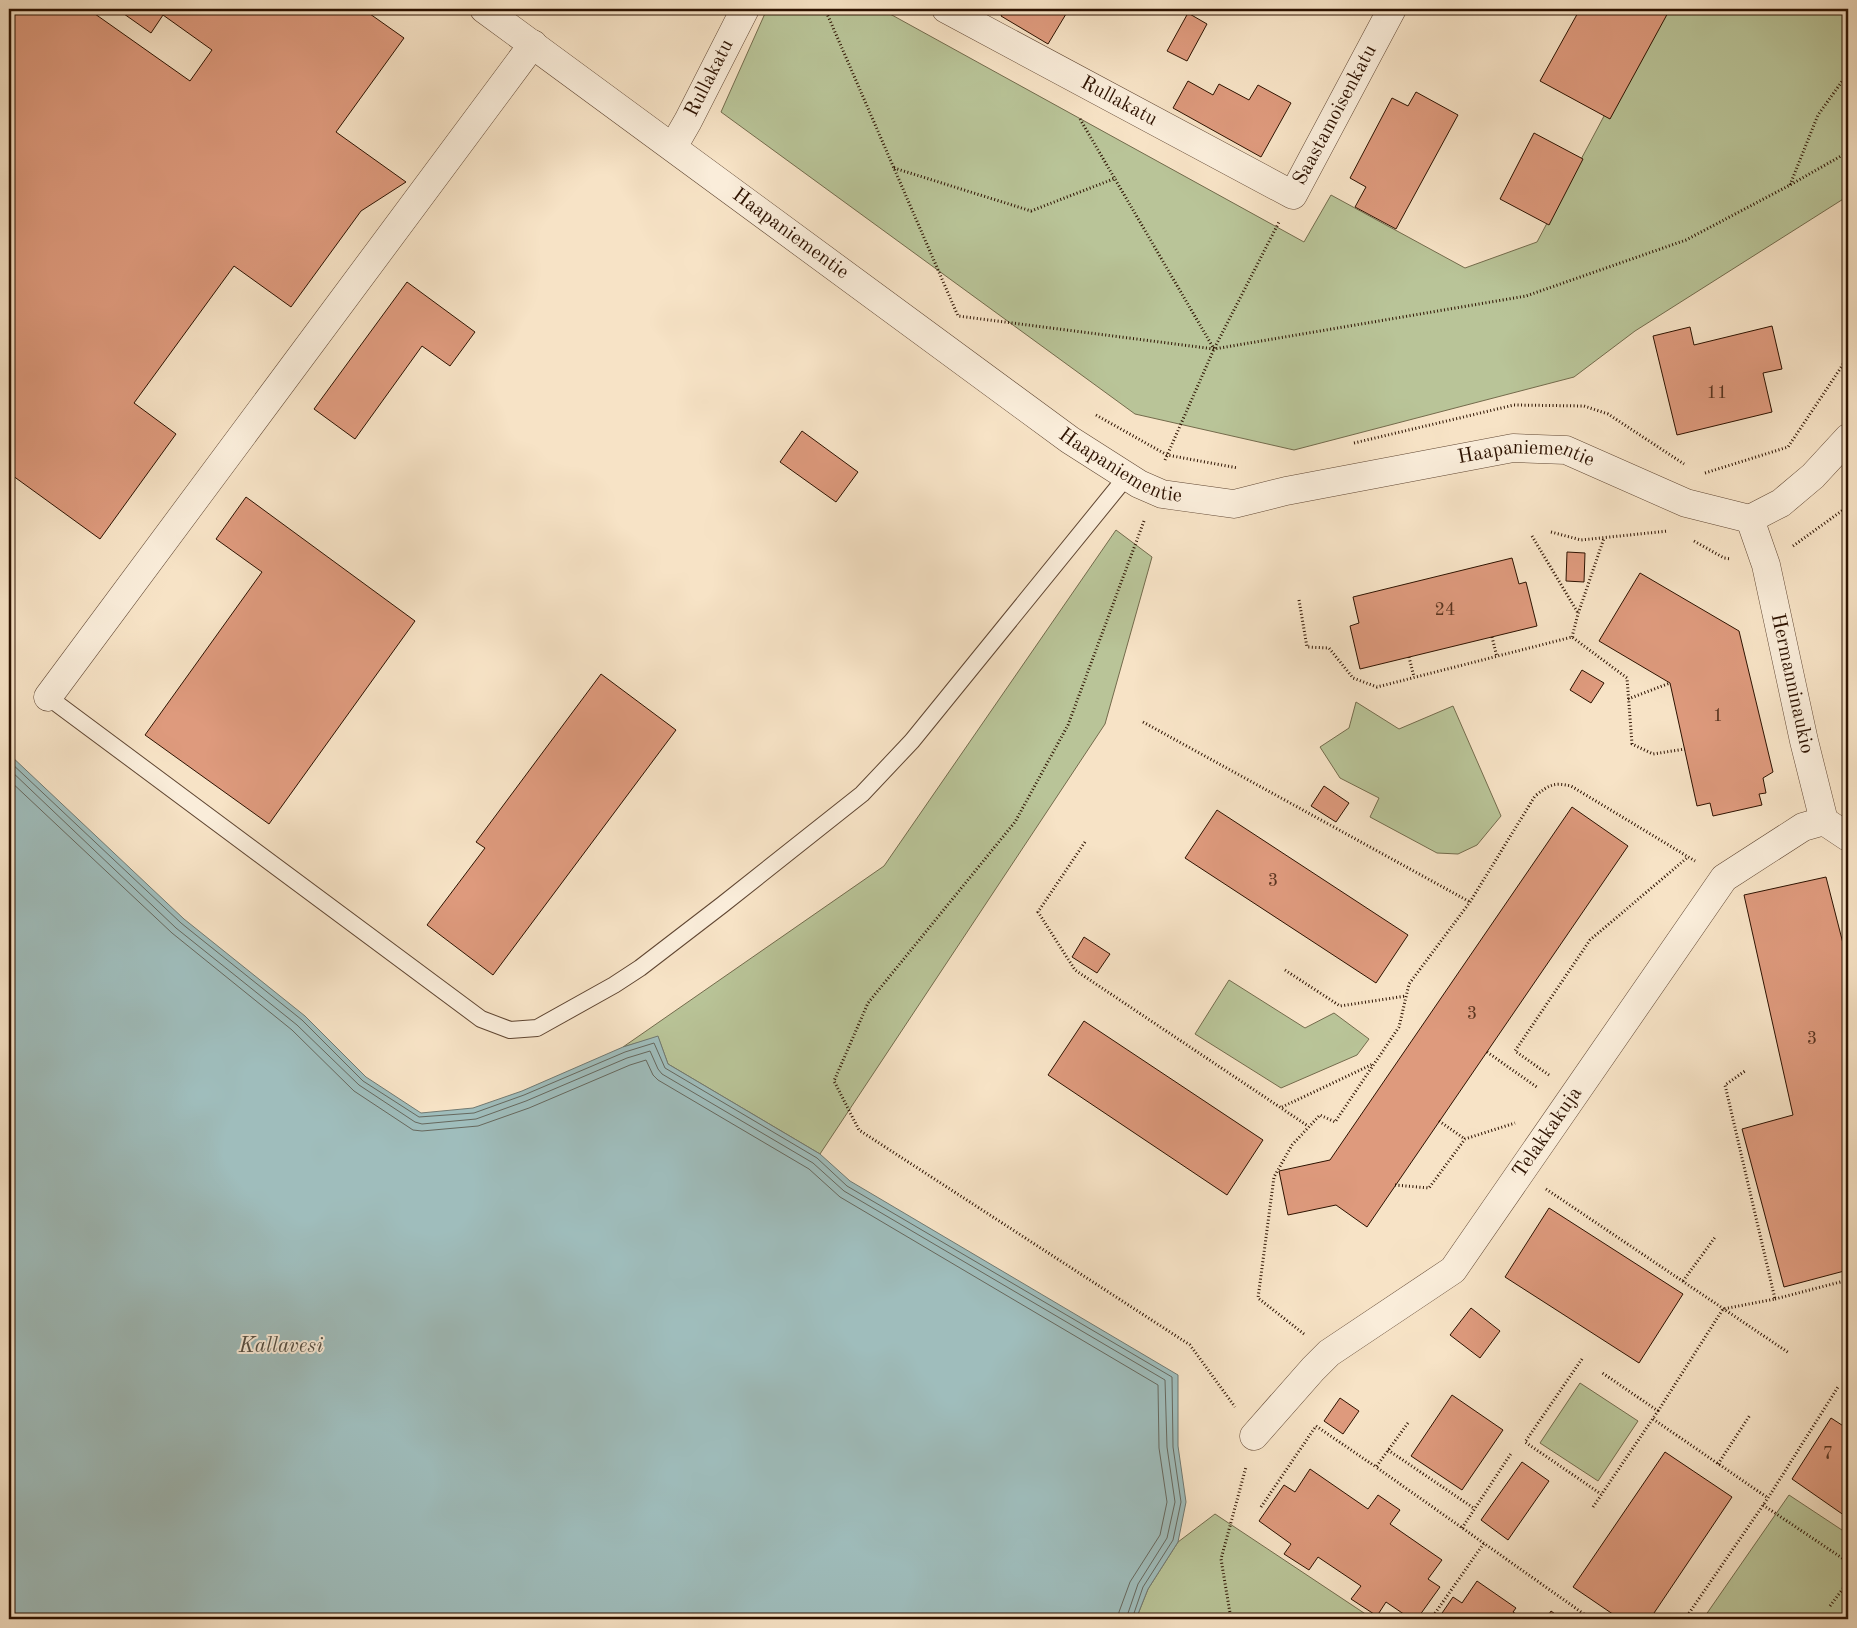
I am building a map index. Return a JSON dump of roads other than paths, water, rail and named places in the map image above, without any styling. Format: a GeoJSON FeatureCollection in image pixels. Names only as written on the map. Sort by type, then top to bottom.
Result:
{"type":"FeatureCollection","features":[{"type":"Feature","properties":{"kind":"street","name":"Haapaniementie"},"geometry":{"type":"LineString","coordinates":[[484,9],[1070,440],[1128,476],[1162,494],[1234,504],[1286,491],[1512,448],[1566,450],[1686,503],[1750,519]]}},
{"type":"Feature","properties":{"kind":"street","name":"Rullakatu"},"geometry":{"type":"LineString","coordinates":[[673,147],[745,9]]}},
{"type":"Feature","properties":{"kind":"street","name":"Rullakatu"},"geometry":{"type":"LineString","coordinates":[[946,9],[1292,195]]}},
{"type":"Feature","properties":{"kind":"street","name":"Saastamoisenkatu"},"geometry":{"type":"LineString","coordinates":[[1292,195],[1392,9]]}},
{"type":"Feature","properties":{"kind":"street"},"geometry":{"type":"LineString","coordinates":[[48,697],[533,44]]}},
{"type":"Feature","properties":{"kind":"street"},"geometry":{"type":"LineString","coordinates":[[1750,519],[1781,503],[1813,476],[1848,438]]}},
{"type":"Feature","properties":{"kind":"street","name":"Hermanninaukio"},"geometry":{"type":"LineString","coordinates":[[1750,519],[1766,565],[1804,741],[1824,821]]}},
{"type":"Feature","properties":{"kind":"street"},"geometry":{"type":"LineString","coordinates":[[1824,821],[1848,837]]}},
{"type":"Feature","properties":{"kind":"street","name":"Telakkakuja"},"geometry":{"type":"LineString","coordinates":[[1254,1436],[1313,1369],[1330,1353],[1453,1270],[1724,878],[1803,827],[1824,821]]}},
{"type":"Feature","properties":{"kind":"lane"},"geometry":{"type":"LineString","coordinates":[[48,697],[481,1019],[510,1030],[537,1028],[614,985],[640,968],[862,794],[912,741],[1128,476]]}},
{"type":"Feature","properties":{"kind":"water","name":"Kallavesi"},"geometry":{"type":"Polygon","coordinates":[[[9,754],[184,919],[305,1016],[366,1077],[421,1113],[473,1108],[522,1091],[623,1047],[658,1036],[668,1064],[820,1154],[850,1181],[1178,1375],[1178,1446],[1186,1502],[1178,1542],[1148,1589],[1136,1619],[9,1619],[9,754]]]}}]}
